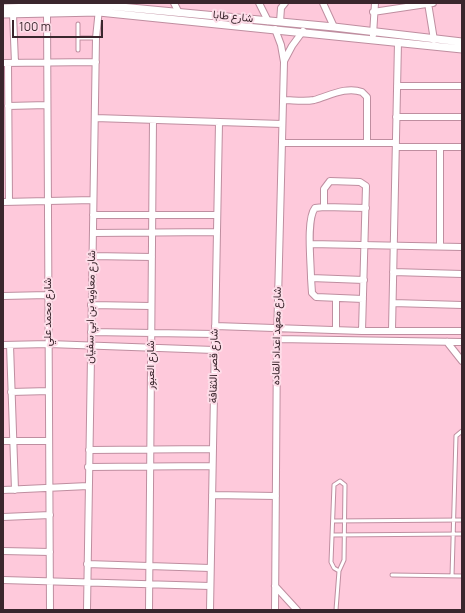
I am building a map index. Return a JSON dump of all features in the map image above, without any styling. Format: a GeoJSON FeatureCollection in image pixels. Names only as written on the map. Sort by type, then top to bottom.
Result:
{"type":"FeatureCollection","features":[{"type":"Feature","properties":{"kind":"street"},"geometry":{"type":"LineString","coordinates":[[174,3],[178,11]]}},
{"type":"Feature","properties":{"kind":"street"},"geometry":{"type":"LineString","coordinates":[[259,3],[268,21]]}},
{"type":"Feature","properties":{"kind":"street"},"geometry":{"type":"LineString","coordinates":[[280,22],[281,8],[285,3]]}},
{"type":"Feature","properties":{"kind":"street"},"geometry":{"type":"LineString","coordinates":[[323,3],[334,27]]}},
{"type":"Feature","properties":{"kind":"street"},"geometry":{"type":"LineString","coordinates":[[373,35],[373,12],[375,3]]}},
{"type":"Feature","properties":{"kind":"street"},"geometry":{"type":"LineString","coordinates":[[373,12],[430,4],[434,40]]}},
{"type":"Feature","properties":{"kind":"street","name":"شارع طابا"},"geometry":{"type":"LineString","coordinates":[[3,8],[53,5],[178,11],[334,27],[398,42],[462,49]]}},
{"type":"Feature","properties":{"kind":"street","name":"شارع طابا"},"geometry":{"type":"LineString","coordinates":[[3,14],[15,8],[46,13],[99,7],[275,29],[462,42]]}},
{"type":"Feature","properties":{"kind":"street","name":"شارع معاويه بن ابي سفيان"},"geometry":{"type":"LineString","coordinates":[[87,610],[86,582],[96,38],[99,7]]}},
{"type":"Feature","properties":{"kind":"street"},"geometry":{"type":"LineString","coordinates":[[15,8],[15,63]]}},
{"type":"Feature","properties":{"kind":"street","name":"شارع محمد علي"},"geometry":{"type":"LineString","coordinates":[[46,13],[50,610]]}},
{"type":"Feature","properties":{"kind":"street","name":"شارع معهد اعداد القاده"},"geometry":{"type":"LineString","coordinates":[[274,610],[277,340],[284,62],[281,45],[275,29]]}},
{"type":"Feature","properties":{"kind":"street","name":"شارع معهد اعداد القاده"},"geometry":{"type":"LineString","coordinates":[[284,62],[292,46],[303,31]]}},
{"type":"Feature","properties":{"kind":"street"},"geometry":{"type":"LineString","coordinates":[[392,330],[398,42]]}},
{"type":"Feature","properties":{"kind":"street"},"geometry":{"type":"LineString","coordinates":[[93,200],[6,202],[5,63],[96,62]]}},
{"type":"Feature","properties":{"kind":"street"},"geometry":{"type":"LineString","coordinates":[[397,86],[462,86]]}},
{"type":"Feature","properties":{"kind":"street"},"geometry":{"type":"LineString","coordinates":[[283,100],[307,101],[330,93],[359,90],[365,93],[367,97],[367,143]]}},
{"type":"Feature","properties":{"kind":"street"},"geometry":{"type":"LineString","coordinates":[[6,110],[47,105]]}},
{"type":"Feature","properties":{"kind":"street"},"geometry":{"type":"LineString","coordinates":[[396,117],[462,117]]}},
{"type":"Feature","properties":{"kind":"street"},"geometry":{"type":"LineString","coordinates":[[95,118],[282,124]]}},
{"type":"Feature","properties":{"kind":"street","name":"شارع العبور"},"geometry":{"type":"LineString","coordinates":[[149,610],[153,120]]}},
{"type":"Feature","properties":{"kind":"street","name":"شارع قصر الثقافة"},"geometry":{"type":"LineString","coordinates":[[210,610],[219,123]]}},
{"type":"Feature","properties":{"kind":"street"},"geometry":{"type":"LineString","coordinates":[[282,143],[367,143],[462,147]]}},
{"type":"Feature","properties":{"kind":"street"},"geometry":{"type":"LineString","coordinates":[[440,147],[440,246]]}},
{"type":"Feature","properties":{"kind":"street"},"geometry":{"type":"LineString","coordinates":[[324,207],[324,189],[330,181],[360,182],[366,186],[362,331]]}},
{"type":"Feature","properties":{"kind":"street"},"geometry":{"type":"LineString","coordinates":[[363,299],[319,298],[313,295],[310,244],[312,211],[318,207],[366,208]]}},
{"type":"Feature","properties":{"kind":"street"},"geometry":{"type":"LineString","coordinates":[[93,215],[217,215]]}},
{"type":"Feature","properties":{"kind":"street"},"geometry":{"type":"LineString","coordinates":[[93,233],[217,232]]}},
{"type":"Feature","properties":{"kind":"street"},"geometry":{"type":"LineString","coordinates":[[310,244],[462,246]]}},
{"type":"Feature","properties":{"kind":"street"},"geometry":{"type":"LineString","coordinates":[[92,256],[152,257]]}},
{"type":"Feature","properties":{"kind":"street"},"geometry":{"type":"LineString","coordinates":[[393,272],[462,274]]}},
{"type":"Feature","properties":{"kind":"street"},"geometry":{"type":"LineString","coordinates":[[311,278],[364,280]]}},
{"type":"Feature","properties":{"kind":"street"},"geometry":{"type":"LineString","coordinates":[[3,296],[48,295]]}},
{"type":"Feature","properties":{"kind":"street"},"geometry":{"type":"LineString","coordinates":[[336,299],[336,330]]}},
{"type":"Feature","properties":{"kind":"street"},"geometry":{"type":"LineString","coordinates":[[393,303],[462,305]]}},
{"type":"Feature","properties":{"kind":"street"},"geometry":{"type":"LineString","coordinates":[[91,305],[151,306]]}},
{"type":"Feature","properties":{"kind":"street"},"geometry":{"type":"LineString","coordinates":[[215,326],[362,331],[462,331]]}},
{"type":"Feature","properties":{"kind":"street"},"geometry":{"type":"LineString","coordinates":[[91,332],[215,334]]}},
{"type":"Feature","properties":{"kind":"street"},"geometry":{"type":"LineString","coordinates":[[277,340],[462,342]]}},
{"type":"Feature","properties":{"kind":"street"},"geometry":{"type":"LineString","coordinates":[[447,342],[462,361]]}},
{"type":"Feature","properties":{"kind":"street"},"geometry":{"type":"LineString","coordinates":[[15,490],[11,392],[6,345],[49,344],[214,350]]}},
{"type":"Feature","properties":{"kind":"street"},"geometry":{"type":"LineString","coordinates":[[11,392],[49,391]]}},
{"type":"Feature","properties":{"kind":"street"},"geometry":{"type":"LineString","coordinates":[[3,441],[49,441]]}},
{"type":"Feature","properties":{"kind":"street"},"geometry":{"type":"LineString","coordinates":[[89,450],[213,449]]}},
{"type":"Feature","properties":{"kind":"street"},"geometry":{"type":"LineString","coordinates":[[88,467],[212,466]]}},
{"type":"Feature","properties":{"kind":"street"},"geometry":{"type":"LineString","coordinates":[[3,490],[88,486]]}},
{"type":"Feature","properties":{"kind":"street"},"geometry":{"type":"LineString","coordinates":[[212,495],[276,496]]}},
{"type":"Feature","properties":{"kind":"street"},"geometry":{"type":"LineString","coordinates":[[3,517],[50,515]]}},
{"type":"Feature","properties":{"kind":"street"},"geometry":{"type":"LineString","coordinates":[[3,551],[50,552]]}},
{"type":"Feature","properties":{"kind":"street"},"geometry":{"type":"LineString","coordinates":[[87,564],[210,568]]}},
{"type":"Feature","properties":{"kind":"street"},"geometry":{"type":"LineString","coordinates":[[3,580],[210,586]]}},
{"type":"Feature","properties":{"kind":"street"},"geometry":{"type":"LineString","coordinates":[[275,586],[297,610]]}},
{"type":"Feature","properties":{"kind":"lane"},"geometry":{"type":"LineString","coordinates":[[78,24],[78,50]]}},
{"type":"Feature","properties":{"kind":"lane"},"geometry":{"type":"LineString","coordinates":[[78,38],[96,38]]}},
{"type":"Feature","properties":{"kind":"lane"},"geometry":{"type":"LineString","coordinates":[[452,576],[456,436],[462,431]]}},
{"type":"Feature","properties":{"kind":"lane"},"geometry":{"type":"LineString","coordinates":[[336,610],[339,571],[344,560],[345,485],[340,481],[334,485],[331,562],[334,568],[339,571]]}},
{"type":"Feature","properties":{"kind":"lane"},"geometry":{"type":"LineString","coordinates":[[333,521],[462,520]]}},
{"type":"Feature","properties":{"kind":"lane"},"geometry":{"type":"LineString","coordinates":[[332,535],[462,534]]}},
{"type":"Feature","properties":{"kind":"lane"},"geometry":{"type":"LineString","coordinates":[[392,575],[462,576]]}}]}
